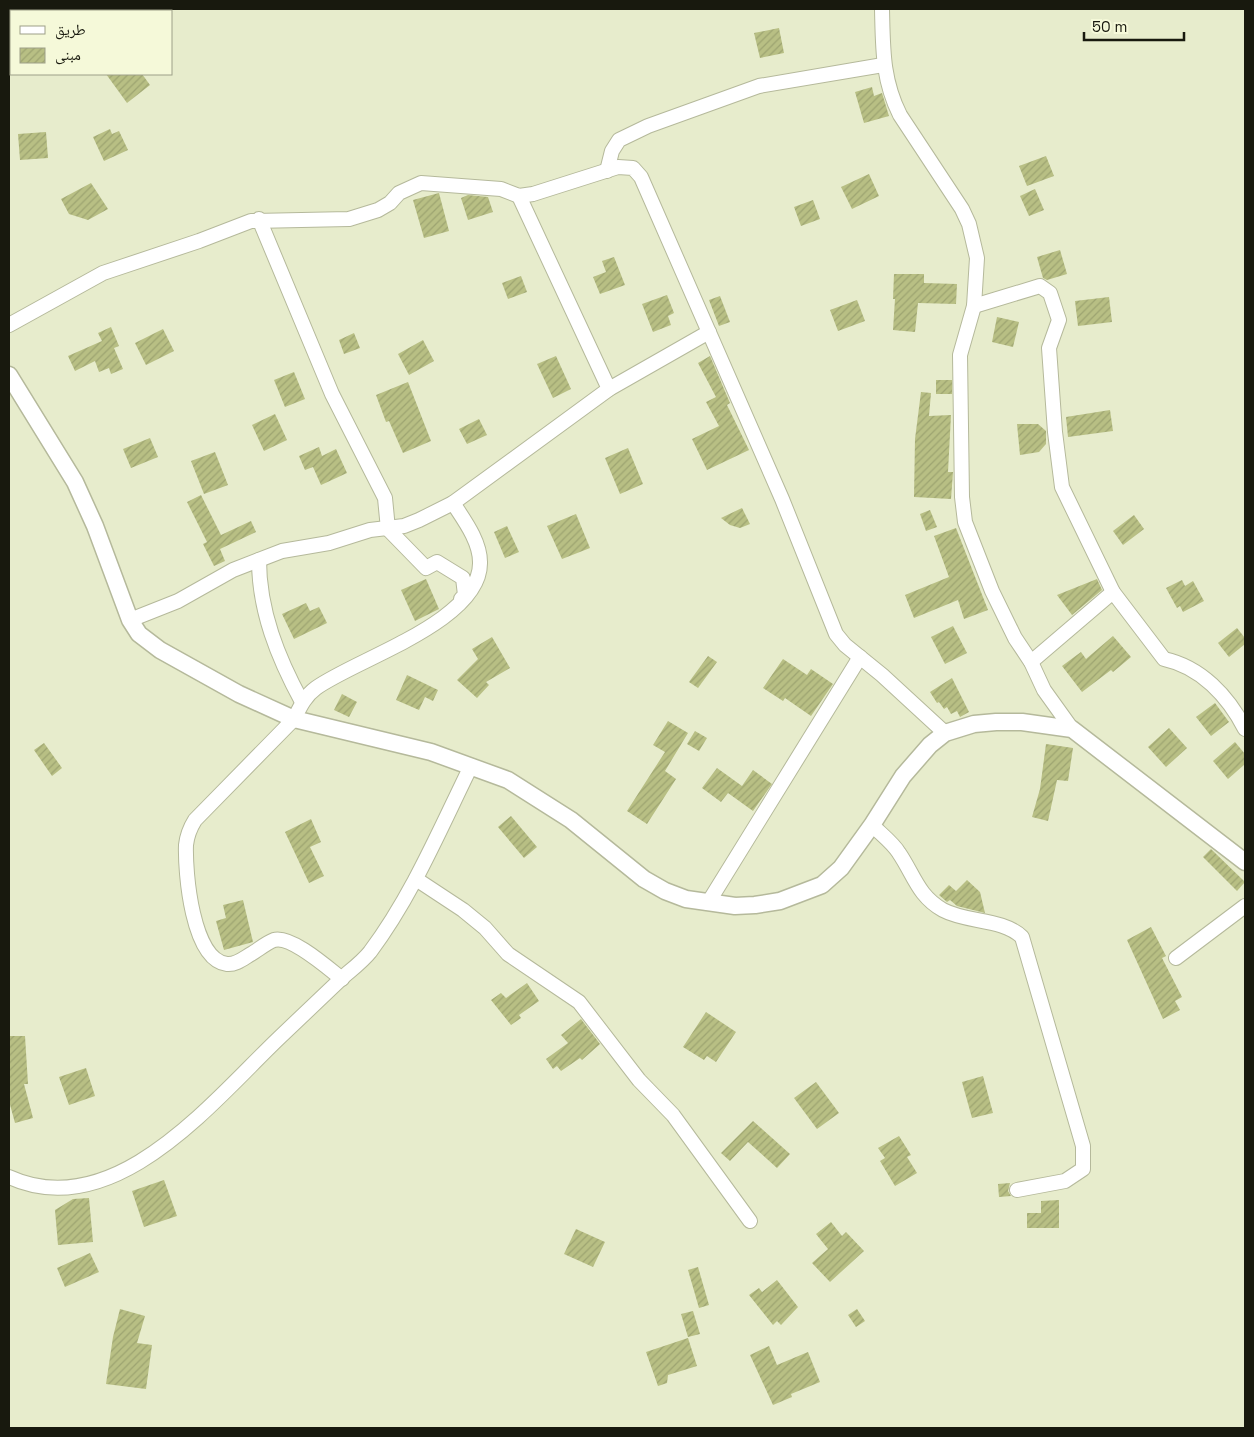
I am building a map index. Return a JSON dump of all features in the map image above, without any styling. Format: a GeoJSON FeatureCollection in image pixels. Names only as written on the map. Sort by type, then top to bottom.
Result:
{"type":"FeatureCollection","features":[{"type":"Feature","properties":{"kind":"street"},"geometry":{"type":"LineString","coordinates":[[882,9],[883,65],[892,99],[900,115],[969,224],[977,258],[974,306],[960,355],[962,497],[965,522],[992,591],[1015,638],[1031,662],[1044,690],[1072,729],[1245,862]]}},
{"type":"Feature","properties":{"kind":"street"},"geometry":{"type":"LineString","coordinates":[[607,170],[612,151],[619,140],[648,126],[759,86],[883,65]]}},
{"type":"Feature","properties":{"kind":"street"},"geometry":{"type":"LineString","coordinates":[[9,324],[102,273],[259,219],[289,221],[349,219],[378,210],[390,203],[399,193],[421,183],[501,190],[519,196],[533,194],[618,167],[633,168],[642,177],[782,500],[836,634],[945,733]]}},
{"type":"Feature","properties":{"kind":"street"},"geometry":{"type":"LineString","coordinates":[[519,196],[609,389]]}},
{"type":"Feature","properties":{"kind":"street"},"geometry":{"type":"LineString","coordinates":[[259,219],[332,394],[385,498],[388,529],[426,568],[437,562],[463,578],[465,595],[445,616]]}},
{"type":"Feature","properties":{"kind":"street"},"geometry":{"type":"LineString","coordinates":[[974,306],[1040,286],[1050,293],[1059,320],[1049,348],[1055,432],[1062,487],[1113,592],[1164,660],[1179,662],[1217,687],[1245,729]]}},
{"type":"Feature","properties":{"kind":"street"},"geometry":{"type":"LineString","coordinates":[[130,620],[178,601],[233,570],[282,550],[328,543],[370,530],[388,529],[419,520],[453,503],[609,389],[709,332]]}},
{"type":"Feature","properties":{"kind":"street"},"geometry":{"type":"LineString","coordinates":[[9,375],[75,482],[95,526],[130,620],[139,634],[160,650],[239,694],[294,719],[431,752],[508,780],[571,820],[651,883],[686,899],[735,906],[764,904],[780,902],[822,884],[842,868],[872,826],[903,776],[930,746],[945,733],[974,724],[996,722],[1022,722],[1072,729]]}},
{"type":"Feature","properties":{"kind":"street"},"geometry":{"type":"LineString","coordinates":[[342,978],[293,943],[283,940],[274,940],[236,963],[227,964],[217,960],[208,952],[193,920],[186,846],[189,831],[195,820],[294,719],[302,702],[316,687],[420,634],[445,616],[471,590],[480,573],[480,560],[476,544],[453,503]]}},
{"type":"Feature","properties":{"kind":"street"},"geometry":{"type":"LineString","coordinates":[[259,560],[259,587],[264,612],[290,680],[302,702]]}},
{"type":"Feature","properties":{"kind":"street"},"geometry":{"type":"LineString","coordinates":[[1031,662],[1113,592]]}},
{"type":"Feature","properties":{"kind":"street"},"geometry":{"type":"LineString","coordinates":[[708,903],[860,657]]}},
{"type":"Feature","properties":{"kind":"street"},"geometry":{"type":"LineString","coordinates":[[9,1177],[35,1186],[77,1188],[102,1181],[126,1169],[170,1142],[369,953],[416,879],[471,766]]}},
{"type":"Feature","properties":{"kind":"street"},"geometry":{"type":"LineString","coordinates":[[872,826],[898,851],[918,889],[941,909],[961,918],[1014,930],[1022,937],[1083,1146],[1083,1169],[1065,1181],[1017,1190]]}},
{"type":"Feature","properties":{"kind":"street"},"geometry":{"type":"LineString","coordinates":[[416,879],[463,910],[484,928],[508,954],[579,1002],[639,1080],[673,1115],[750,1221]]}},
{"type":"Feature","properties":{"kind":"street"},"geometry":{"type":"LineString","coordinates":[[1176,958],[1245,906]]}},
{"type":"Feature","properties":{"kind":"building"},"geometry":{"type":"Polygon","coordinates":[[[779,28],[784,53],[760,58],[754,33],[779,28]]]}},
{"type":"Feature","properties":{"kind":"building"},"geometry":{"type":"Polygon","coordinates":[[[107,75],[143,75],[150,85],[127,103],[107,75]]]}},
{"type":"Feature","properties":{"kind":"building"},"geometry":{"type":"Polygon","coordinates":[[[872,87],[874,96],[882,93],[889,116],[864,123],[855,92],[872,87]]]}},
{"type":"Feature","properties":{"kind":"building"},"geometry":{"type":"Polygon","coordinates":[[[110,129],[112,134],[119,131],[128,150],[104,161],[93,137],[110,129]]]}},
{"type":"Feature","properties":{"kind":"building"},"geometry":{"type":"Polygon","coordinates":[[[46,132],[48,158],[20,160],[18,134],[46,132]]]}},
{"type":"Feature","properties":{"kind":"building"},"geometry":{"type":"Polygon","coordinates":[[[1046,156],[1054,176],[1027,186],[1019,166],[1046,156]]]}},
{"type":"Feature","properties":{"kind":"building"},"geometry":{"type":"Polygon","coordinates":[[[869,174],[879,196],[852,209],[841,187],[869,174]]]}},
{"type":"Feature","properties":{"kind":"building"},"geometry":{"type":"Polygon","coordinates":[[[91,183],[108,209],[88,220],[69,214],[61,199],[91,183]]]}},
{"type":"Feature","properties":{"kind":"building"},"geometry":{"type":"Polygon","coordinates":[[[1035,189],[1044,210],[1029,216],[1020,196],[1035,189]]]}},
{"type":"Feature","properties":{"kind":"building"},"geometry":{"type":"Polygon","coordinates":[[[439,193],[449,231],[424,238],[413,200],[439,193]]]}},
{"type":"Feature","properties":{"kind":"building"},"geometry":{"type":"Polygon","coordinates":[[[468,195],[488,197],[493,212],[468,220],[461,198],[468,195]]]}},
{"type":"Feature","properties":{"kind":"building"},"geometry":{"type":"Polygon","coordinates":[[[813,200],[820,219],[801,226],[794,207],[813,200]]]}},
{"type":"Feature","properties":{"kind":"building"},"geometry":{"type":"Polygon","coordinates":[[[1060,250],[1067,274],[1047,280],[1043,278],[1037,257],[1060,250]]]}},
{"type":"Feature","properties":{"kind":"building"},"geometry":{"type":"Polygon","coordinates":[[[614,257],[625,285],[600,294],[593,277],[606,272],[602,261],[614,257]]]}},
{"type":"Feature","properties":{"kind":"building"},"geometry":{"type":"Polygon","coordinates":[[[894,274],[924,274],[924,283],[957,284],[956,304],[918,303],[915,332],[893,330],[894,274]]]}},
{"type":"Feature","properties":{"kind":"building"},"geometry":{"type":"Polygon","coordinates":[[[521,276],[527,292],[508,299],[502,283],[521,276]]]}},
{"type":"Feature","properties":{"kind":"building"},"geometry":{"type":"Polygon","coordinates":[[[667,295],[674,313],[668,316],[671,325],[653,332],[642,304],[667,295]]]}},
{"type":"Feature","properties":{"kind":"building"},"geometry":{"type":"Polygon","coordinates":[[[720,296],[730,322],[719,326],[709,300],[720,296]]]}},
{"type":"Feature","properties":{"kind":"building"},"geometry":{"type":"Polygon","coordinates":[[[1109,297],[1112,322],[1078,326],[1075,301],[1109,297]]]}},
{"type":"Feature","properties":{"kind":"building"},"geometry":{"type":"Polygon","coordinates":[[[857,300],[865,321],[838,331],[830,310],[857,300]]]}},
{"type":"Feature","properties":{"kind":"building"},"geometry":{"type":"Polygon","coordinates":[[[997,317],[1019,322],[1013,347],[992,342],[997,317]]]}},
{"type":"Feature","properties":{"kind":"building"},"geometry":{"type":"Polygon","coordinates":[[[111,327],[119,346],[114,348],[123,369],[111,374],[109,368],[99,372],[95,361],[75,371],[68,356],[102,341],[98,333],[111,327]]]}},
{"type":"Feature","properties":{"kind":"building"},"geometry":{"type":"Polygon","coordinates":[[[163,329],[174,351],[146,365],[135,343],[163,329]]]}},
{"type":"Feature","properties":{"kind":"building"},"geometry":{"type":"Polygon","coordinates":[[[354,333],[360,348],[344,354],[339,340],[354,333]]]}},
{"type":"Feature","properties":{"kind":"building"},"geometry":{"type":"Polygon","coordinates":[[[423,340],[434,361],[409,375],[398,354],[423,340]]]}},
{"type":"Feature","properties":{"kind":"building"},"geometry":{"type":"Polygon","coordinates":[[[556,356],[571,389],[553,398],[537,364],[556,356]]]}},
{"type":"Feature","properties":{"kind":"building"},"geometry":{"type":"Polygon","coordinates":[[[710,356],[730,403],[727,405],[749,450],[707,470],[692,439],[719,426],[706,402],[716,397],[698,363],[710,356]]]}},
{"type":"Feature","properties":{"kind":"building"},"geometry":{"type":"Polygon","coordinates":[[[294,372],[305,399],[285,407],[274,380],[294,372]]]}},
{"type":"Feature","properties":{"kind":"building"},"geometry":{"type":"Polygon","coordinates":[[[936,380],[952,380],[952,394],[936,394],[936,380]]]}},
{"type":"Feature","properties":{"kind":"building"},"geometry":{"type":"Polygon","coordinates":[[[408,382],[431,441],[403,453],[389,421],[386,422],[376,395],[408,382]]]}},
{"type":"Feature","properties":{"kind":"building"},"geometry":{"type":"Polygon","coordinates":[[[921,392],[931,393],[929,416],[951,415],[948,472],[953,472],[951,499],[914,497],[915,439],[921,392]]]}},
{"type":"Feature","properties":{"kind":"building"},"geometry":{"type":"Polygon","coordinates":[[[1110,410],[1113,431],[1068,437],[1066,417],[1110,410]]]}},
{"type":"Feature","properties":{"kind":"building"},"geometry":{"type":"Polygon","coordinates":[[[275,414],[287,440],[264,451],[252,425],[275,414]]]}},
{"type":"Feature","properties":{"kind":"building"},"geometry":{"type":"Polygon","coordinates":[[[479,419],[487,435],[467,444],[459,429],[479,419]]]}},
{"type":"Feature","properties":{"kind":"building"},"geometry":{"type":"Polygon","coordinates":[[[1017,424],[1038,424],[1046,431],[1046,444],[1039,452],[1020,455],[1017,424]]]}},
{"type":"Feature","properties":{"kind":"building"},"geometry":{"type":"Polygon","coordinates":[[[150,438],[158,457],[131,468],[123,449],[150,438]]]}},
{"type":"Feature","properties":{"kind":"building"},"geometry":{"type":"Polygon","coordinates":[[[319,447],[322,456],[336,449],[347,473],[321,485],[313,467],[305,470],[299,456],[319,447]]]}},
{"type":"Feature","properties":{"kind":"building"},"geometry":{"type":"Polygon","coordinates":[[[628,448],[643,484],[620,494],[605,458],[628,448]]]}},
{"type":"Feature","properties":{"kind":"building"},"geometry":{"type":"Polygon","coordinates":[[[215,452],[228,485],[204,494],[191,461],[215,452]]]}},
{"type":"Feature","properties":{"kind":"building"},"geometry":{"type":"Polygon","coordinates":[[[201,495],[221,535],[251,521],[256,532],[220,549],[225,561],[214,566],[203,544],[207,542],[187,502],[201,495]]]}},
{"type":"Feature","properties":{"kind":"building"},"geometry":{"type":"Polygon","coordinates":[[[742,508],[750,524],[740,528],[730,525],[721,518],[742,508]]]}},
{"type":"Feature","properties":{"kind":"building"},"geometry":{"type":"Polygon","coordinates":[[[930,510],[937,527],[926,531],[920,514],[930,510]]]}},
{"type":"Feature","properties":{"kind":"building"},"geometry":{"type":"Polygon","coordinates":[[[576,514],[590,548],[562,559],[547,526],[576,514]]]}},
{"type":"Feature","properties":{"kind":"building"},"geometry":{"type":"Polygon","coordinates":[[[1134,515],[1144,529],[1123,545],[1113,531],[1134,515]]]}},
{"type":"Feature","properties":{"kind":"building"},"geometry":{"type":"Polygon","coordinates":[[[507,526],[519,552],[505,558],[494,532],[507,526]]]}},
{"type":"Feature","properties":{"kind":"building"},"geometry":{"type":"Polygon","coordinates":[[[956,528],[988,610],[964,619],[958,600],[914,618],[905,595],[949,577],[934,536],[956,528]]]}},
{"type":"Feature","properties":{"kind":"building"},"geometry":{"type":"Polygon","coordinates":[[[426,579],[439,609],[415,621],[401,590],[426,579]]]}},
{"type":"Feature","properties":{"kind":"building"},"geometry":{"type":"Polygon","coordinates":[[[1097,579],[1102,590],[1072,615],[1057,595],[1097,579]]]}},
{"type":"Feature","properties":{"kind":"building"},"geometry":{"type":"Polygon","coordinates":[[[1182,580],[1185,586],[1193,581],[1204,601],[1183,612],[1180,606],[1177,608],[1166,588],[1182,580]]]}},
{"type":"Feature","properties":{"kind":"building"},"geometry":{"type":"Polygon","coordinates":[[[306,603],[310,611],[319,607],[327,623],[294,639],[282,614],[306,603]]]}},
{"type":"Feature","properties":{"kind":"building"},"geometry":{"type":"Polygon","coordinates":[[[953,626],[967,653],[945,664],[931,637],[953,626]]]}},
{"type":"Feature","properties":{"kind":"building"},"geometry":{"type":"Polygon","coordinates":[[[1237,628],[1245,638],[1245,644],[1229,657],[1218,643],[1237,628]]]}},
{"type":"Feature","properties":{"kind":"building"},"geometry":{"type":"Polygon","coordinates":[[[1113,636],[1131,657],[1113,672],[1111,670],[1082,692],[1062,666],[1081,652],[1086,659],[1113,636]]]}},
{"type":"Feature","properties":{"kind":"building"},"geometry":{"type":"Polygon","coordinates":[[[492,637],[510,668],[486,682],[489,685],[477,698],[457,680],[478,659],[472,649],[492,637]]]}},
{"type":"Feature","properties":{"kind":"building"},"geometry":{"type":"Polygon","coordinates":[[[708,656],[717,662],[698,688],[689,682],[708,656]]]}},
{"type":"Feature","properties":{"kind":"building"},"geometry":{"type":"Polygon","coordinates":[[[783,659],[807,675],[811,669],[833,684],[811,716],[785,698],[783,701],[763,688],[783,659]]]}},
{"type":"Feature","properties":{"kind":"building"},"geometry":{"type":"Polygon","coordinates":[[[407,675],[438,690],[433,701],[425,697],[419,710],[396,700],[407,675]]]}},
{"type":"Feature","properties":{"kind":"building"},"geometry":{"type":"Polygon","coordinates":[[[952,678],[969,712],[960,717],[957,711],[951,714],[947,707],[944,709],[939,702],[937,703],[930,692],[952,678]]]}},
{"type":"Feature","properties":{"kind":"building"},"geometry":{"type":"Polygon","coordinates":[[[342,694],[357,702],[349,717],[334,710],[342,694]]]}},
{"type":"Feature","properties":{"kind":"building"},"geometry":{"type":"Polygon","coordinates":[[[1215,703],[1229,722],[1211,736],[1196,717],[1215,703]]]}},
{"type":"Feature","properties":{"kind":"building"},"geometry":{"type":"Polygon","coordinates":[[[668,721],[688,733],[665,771],[676,779],[647,824],[627,811],[665,752],[653,745],[668,721]]]}},
{"type":"Feature","properties":{"kind":"building"},"geometry":{"type":"Polygon","coordinates":[[[1169,728],[1187,748],[1166,767],[1148,747],[1169,728]]]}},
{"type":"Feature","properties":{"kind":"building"},"geometry":{"type":"Polygon","coordinates":[[[695,731],[707,738],[699,751],[687,744],[695,731]]]}},
{"type":"Feature","properties":{"kind":"building"},"geometry":{"type":"Polygon","coordinates":[[[1235,742],[1245,754],[1245,764],[1228,779],[1213,761],[1235,742]]]}},
{"type":"Feature","properties":{"kind":"building"},"geometry":{"type":"Polygon","coordinates":[[[44,743],[62,768],[52,776],[34,750],[44,743]]]}},
{"type":"Feature","properties":{"kind":"building"},"geometry":{"type":"Polygon","coordinates":[[[1046,744],[1073,748],[1068,781],[1057,780],[1048,821],[1032,817],[1040,789],[1046,744]]]}},
{"type":"Feature","properties":{"kind":"building"},"geometry":{"type":"Polygon","coordinates":[[[717,768],[742,786],[753,770],[772,784],[753,811],[728,793],[721,802],[702,788],[717,768]]]}},
{"type":"Feature","properties":{"kind":"building"},"geometry":{"type":"Polygon","coordinates":[[[511,816],[537,847],[524,858],[498,827],[511,816]]]}},
{"type":"Feature","properties":{"kind":"building"},"geometry":{"type":"Polygon","coordinates":[[[311,819],[321,842],[310,847],[324,876],[309,883],[285,832],[311,819]]]}},
{"type":"Feature","properties":{"kind":"building"},"geometry":{"type":"Polygon","coordinates":[[[1211,849],[1245,882],[1237,891],[1203,857],[1211,849]]]}},
{"type":"Feature","properties":{"kind":"building"},"geometry":{"type":"Polygon","coordinates":[[[967,880],[980,892],[985,913],[957,906],[950,900],[947,902],[939,895],[949,885],[956,891],[967,880]]]}},
{"type":"Feature","properties":{"kind":"building"},"geometry":{"type":"Polygon","coordinates":[[[243,900],[253,942],[224,950],[216,921],[226,918],[223,905],[243,900]]]}},
{"type":"Feature","properties":{"kind":"building"},"geometry":{"type":"Polygon","coordinates":[[[1151,927],[1166,956],[1162,958],[1182,997],[1175,1001],[1180,1010],[1163,1019],[1127,940],[1151,927]]]}},
{"type":"Feature","properties":{"kind":"building"},"geometry":{"type":"Polygon","coordinates":[[[527,983],[539,1001],[519,1015],[521,1018],[511,1025],[491,1000],[501,993],[506,998],[527,983]]]}},
{"type":"Feature","properties":{"kind":"building"},"geometry":{"type":"Polygon","coordinates":[[[706,1012],[736,1032],[716,1062],[707,1056],[704,1060],[683,1047],[706,1012]]]}},
{"type":"Feature","properties":{"kind":"building"},"geometry":{"type":"Polygon","coordinates":[[[581,1019],[600,1044],[582,1060],[580,1058],[561,1071],[557,1066],[553,1069],[546,1059],[568,1043],[561,1035],[581,1019]]]}},
{"type":"Feature","properties":{"kind":"building"},"geometry":{"type":"Polygon","coordinates":[[[9,1036],[25,1036],[28,1084],[24,1084],[33,1118],[15,1123],[9,1101],[9,1036]]]}},
{"type":"Feature","properties":{"kind":"building"},"geometry":{"type":"Polygon","coordinates":[[[86,1068],[95,1096],[69,1105],[59,1077],[86,1068]]]}},
{"type":"Feature","properties":{"kind":"building"},"geometry":{"type":"Polygon","coordinates":[[[983,1076],[993,1113],[972,1118],[962,1082],[983,1076]]]}},
{"type":"Feature","properties":{"kind":"building"},"geometry":{"type":"Polygon","coordinates":[[[816,1082],[839,1113],[817,1129],[794,1098],[816,1082]]]}},
{"type":"Feature","properties":{"kind":"building"},"geometry":{"type":"Polygon","coordinates":[[[753,1121],[790,1154],[777,1168],[748,1142],[730,1161],[721,1153],[753,1121]]]}},
{"type":"Feature","properties":{"kind":"building"},"geometry":{"type":"Polygon","coordinates":[[[899,1136],[911,1155],[907,1157],[917,1173],[895,1186],[880,1161],[885,1158],[878,1148],[899,1136]]]}},
{"type":"Feature","properties":{"kind":"building"},"geometry":{"type":"Polygon","coordinates":[[[164,1180],[177,1216],[144,1227],[132,1191],[164,1180]]]}},
{"type":"Feature","properties":{"kind":"building"},"geometry":{"type":"Polygon","coordinates":[[[1010,1183],[1008,1191],[1011,1196],[999,1197],[998,1184],[1010,1183]]]}},
{"type":"Feature","properties":{"kind":"building"},"geometry":{"type":"Polygon","coordinates":[[[89,1198],[93,1242],[58,1245],[55,1210],[73,1199],[89,1198]]]}},
{"type":"Feature","properties":{"kind":"building"},"geometry":{"type":"Polygon","coordinates":[[[1059,1200],[1059,1228],[1027,1228],[1027,1213],[1041,1213],[1041,1201],[1059,1200]]]}},
{"type":"Feature","properties":{"kind":"building"},"geometry":{"type":"Polygon","coordinates":[[[831,1222],[842,1236],[846,1232],[864,1251],[830,1282],[812,1263],[828,1249],[816,1234],[831,1222]]]}},
{"type":"Feature","properties":{"kind":"building"},"geometry":{"type":"Polygon","coordinates":[[[576,1229],[605,1242],[593,1267],[564,1254],[576,1229]]]}},
{"type":"Feature","properties":{"kind":"building"},"geometry":{"type":"Polygon","coordinates":[[[90,1253],[99,1272],[65,1287],[57,1268],[90,1253]]]}},
{"type":"Feature","properties":{"kind":"building"},"geometry":{"type":"Polygon","coordinates":[[[698,1267],[709,1305],[699,1308],[688,1270],[698,1267]]]}},
{"type":"Feature","properties":{"kind":"building"},"geometry":{"type":"Polygon","coordinates":[[[777,1280],[798,1307],[781,1325],[777,1321],[773,1325],[749,1295],[759,1288],[762,1292],[777,1280]]]}},
{"type":"Feature","properties":{"kind":"building"},"geometry":{"type":"Polygon","coordinates":[[[120,1309],[145,1316],[137,1343],[152,1345],[146,1389],[106,1384],[113,1337],[120,1309]]]}},
{"type":"Feature","properties":{"kind":"building"},"geometry":{"type":"Polygon","coordinates":[[[857,1309],[865,1321],[856,1327],[848,1315],[857,1309]]]}},
{"type":"Feature","properties":{"kind":"building"},"geometry":{"type":"Polygon","coordinates":[[[693,1311],[700,1334],[688,1337],[681,1314],[693,1311]]]}},
{"type":"Feature","properties":{"kind":"building"},"geometry":{"type":"Polygon","coordinates":[[[688,1338],[697,1366],[668,1375],[667,1383],[658,1386],[646,1352],[688,1338]]]}},
{"type":"Feature","properties":{"kind":"building"},"geometry":{"type":"Polygon","coordinates":[[[769,1346],[777,1365],[808,1352],[820,1382],[791,1394],[792,1397],[773,1405],[750,1355],[769,1346]]]}}]}
